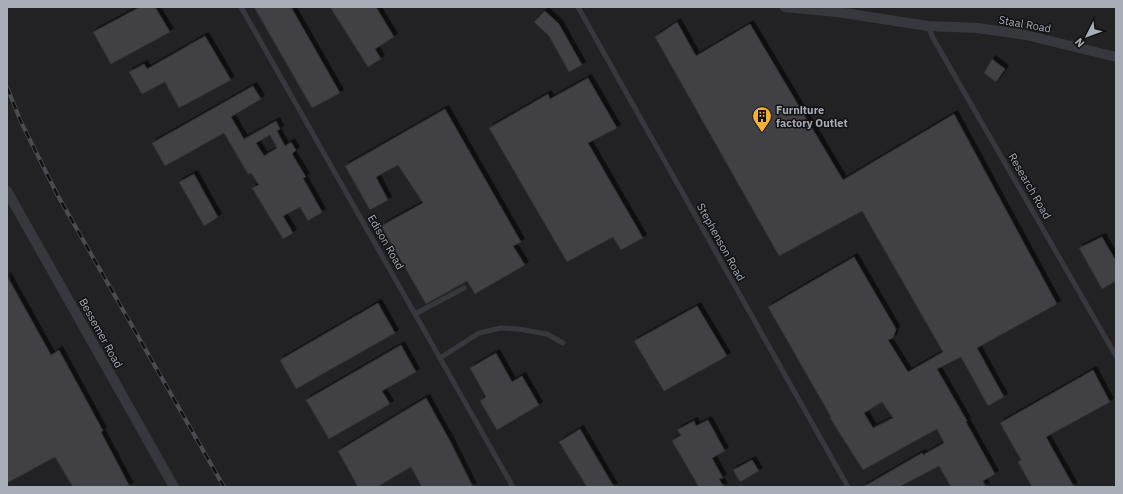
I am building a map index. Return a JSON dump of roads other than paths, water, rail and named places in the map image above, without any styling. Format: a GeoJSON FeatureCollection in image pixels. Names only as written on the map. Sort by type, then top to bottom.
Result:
{"type":"FeatureCollection","features":[{"type":"Feature","properties":{"kind":"street","name":"Staal Road"},"geometry":{"type":"LineString","coordinates":[[785,7],[837,12],[928,26],[978,28],[1026,35],[1116,57]]}},
{"type":"Feature","properties":{"kind":"street","name":"Bessemer Road"},"geometry":{"type":"LineString","coordinates":[[7,190],[174,487]]}},
{"type":"Feature","properties":{"kind":"lane","name":"Edison Road"},"geometry":{"type":"LineString","coordinates":[[240,7],[513,487]]}},
{"type":"Feature","properties":{"kind":"lane","name":"Stephenson Road"},"geometry":{"type":"LineString","coordinates":[[578,7],[848,487]]}},
{"type":"Feature","properties":{"kind":"lane","name":"Research Road"},"geometry":{"type":"LineString","coordinates":[[928,26],[933,38],[1116,356]]}},
{"type":"Feature","properties":{"kind":"lane"},"geometry":{"type":"LineString","coordinates":[[415,314],[464,288]]}},
{"type":"Feature","properties":{"kind":"lane"},"geometry":{"type":"LineString","coordinates":[[440,358],[479,333],[501,328],[518,329],[547,334],[563,343]]}},
{"type":"Feature","properties":{"kind":"railway"},"geometry":{"type":"LineString","coordinates":[[7,87],[21,122],[58,196],[224,487]]}},
{"type":"Feature","properties":{"kind":"place","name":"Furniture factory Outlet"},"geometry":{"type":"Point","coordinates":[762,133]}}]}
